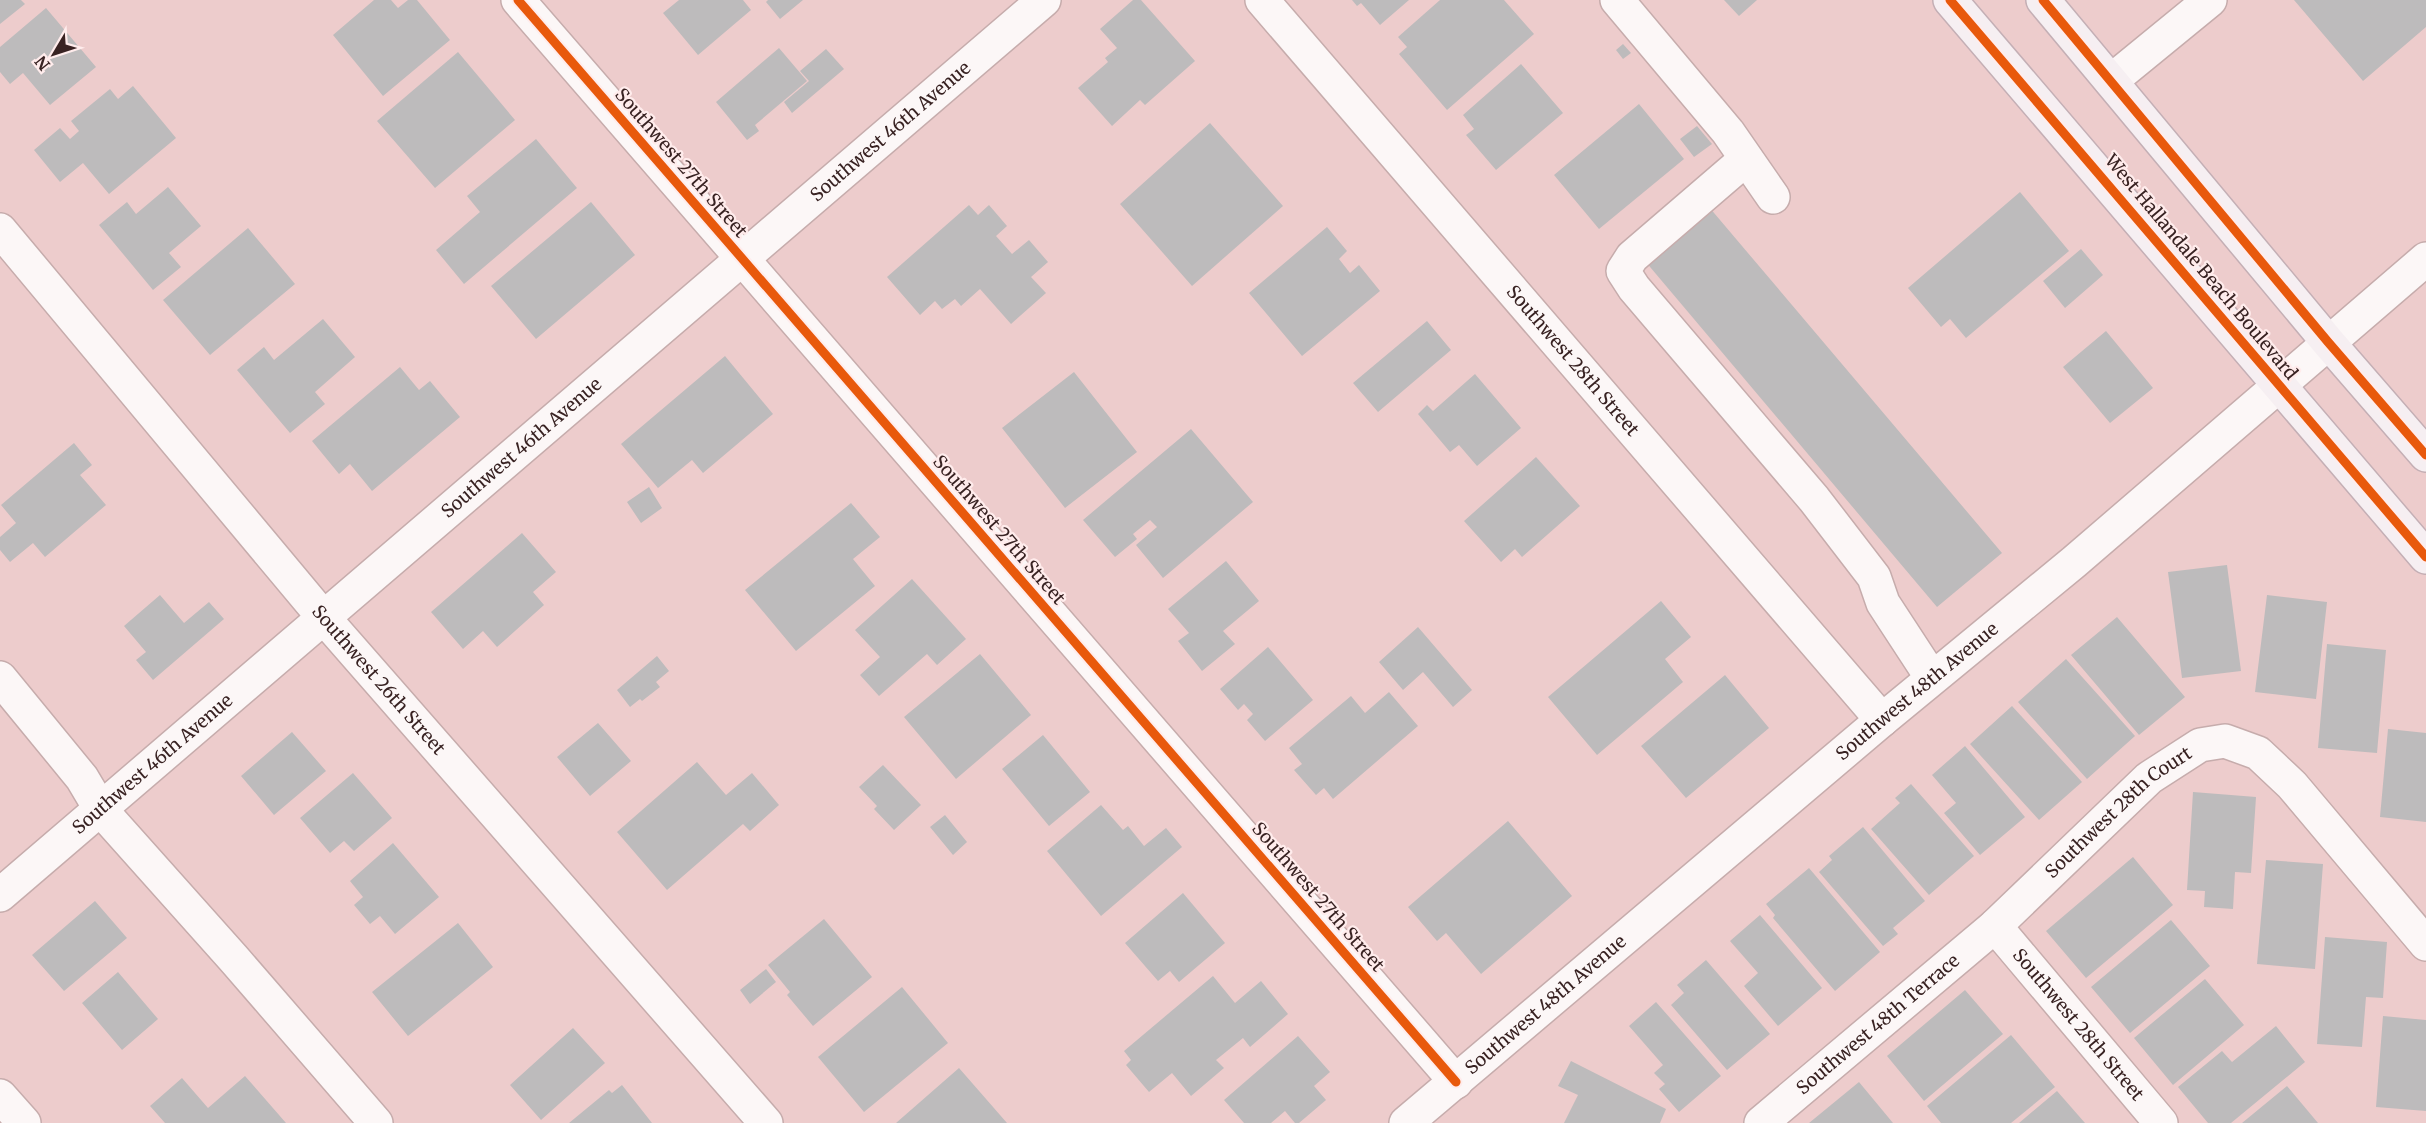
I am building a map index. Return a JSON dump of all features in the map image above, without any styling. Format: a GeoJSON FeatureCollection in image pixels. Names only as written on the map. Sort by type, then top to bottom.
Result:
{"type":"FeatureCollection","features":[{"type":"Feature","properties":{"kind":"main road","name":"West Hallandale Beach Boulevard"},"geometry":{"type":"LineString","coordinates":[[1950,0],[2426,556]]}},
{"type":"Feature","properties":{"kind":"main road"},"geometry":{"type":"LineString","coordinates":[[2043,0],[2328,342],[2426,455]]}},
{"type":"Feature","properties":{"kind":"street","name":"Southwest 27th Street"},"geometry":{"type":"LineString","coordinates":[[518,0],[1456,1082]]}},
{"type":"Feature","properties":{"kind":"street","name":"Southwest 46th Avenue"},"geometry":{"type":"LineString","coordinates":[[0,895],[1044,0]]}},
{"type":"Feature","properties":{"kind":"street","name":"Southwest 28th Street"},"geometry":{"type":"LineString","coordinates":[[1262,0],[1882,720]]}},
{"type":"Feature","properties":{"kind":"street"},"geometry":{"type":"LineString","coordinates":[[1617,0],[1728,132],[1773,197]]}},
{"type":"Feature","properties":{"kind":"street"},"geometry":{"type":"LineString","coordinates":[[2111,81],[2210,0]]}},
{"type":"Feature","properties":{"kind":"street"},"geometry":{"type":"LineString","coordinates":[[1746,159],[1632,257],[1623,271],[1634,288],[1814,499],[1874,577],[1883,603],[1932,678]]}},
{"type":"Feature","properties":{"kind":"street","name":"Southwest 26th Street"},"geometry":{"type":"LineString","coordinates":[[0,230],[324,618],[766,1123]]}},
{"type":"Feature","properties":{"kind":"street","name":"Southwest 48th Avenue"},"geometry":{"type":"LineString","coordinates":[[1406,1123],[1932,678],[2083,555],[2426,259]]}},
{"type":"Feature","properties":{"kind":"street"},"geometry":{"type":"LineString","coordinates":[[0,678],[82,778],[101,810],[234,958],[376,1123]]}},
{"type":"Feature","properties":{"kind":"street","name":"Southwest 28th Court"},"geometry":{"type":"LineString","coordinates":[[1995,926],[2149,778],[2200,745],[2225,741],[2258,753],[2292,785],[2426,944]]}},
{"type":"Feature","properties":{"kind":"street","name":"Southwest 28th Street"},"geometry":{"type":"LineString","coordinates":[[1995,926],[2161,1123]]}},
{"type":"Feature","properties":{"kind":"street","name":"Southwest 48th Terrace"},"geometry":{"type":"LineString","coordinates":[[1761,1123],[1995,926]]}},
{"type":"Feature","properties":{"kind":"street"},"geometry":{"type":"LineString","coordinates":[[0,1096],[24,1123]]}},
{"type":"Feature","properties":{"kind":"building"},"geometry":{"type":"Polygon","coordinates":[[[0,0],[21,0],[25,4],[0,24],[0,0]]]}},
{"type":"Feature","properties":{"kind":"building"},"geometry":{"type":"Polygon","coordinates":[[[374,0],[391,0],[398,8],[408,0],[417,0],[450,40],[383,96],[333,35],[374,0]]]}},
{"type":"Feature","properties":{"kind":"building"},"geometry":{"type":"Polygon","coordinates":[[[679,0],[743,0],[751,10],[698,55],[663,13],[679,0]]]}},
{"type":"Feature","properties":{"kind":"building"},"geometry":{"type":"Polygon","coordinates":[[[768,0],[803,0],[780,19],[766,2],[768,0]]]}},
{"type":"Feature","properties":{"kind":"building"},"geometry":{"type":"Polygon","coordinates":[[[1133,0],[1141,0],[1195,61],[1145,105],[1140,100],[1112,126],[1078,88],[1108,62],[1105,58],[1117,48],[1100,29],[1133,0]]]}},
{"type":"Feature","properties":{"kind":"building"},"geometry":{"type":"Polygon","coordinates":[[[1352,0],[1409,0],[1380,25],[1361,3],[1357,6],[1352,0]]]}},
{"type":"Feature","properties":{"kind":"building"},"geometry":{"type":"Polygon","coordinates":[[[1440,0],[1504,0],[1534,34],[1447,110],[1399,54],[1407,47],[1398,37],[1440,0]]]}},
{"type":"Feature","properties":{"kind":"building"},"geometry":{"type":"Polygon","coordinates":[[[1724,0],[1757,0],[1739,16],[1724,0]]]}},
{"type":"Feature","properties":{"kind":"building"},"geometry":{"type":"Polygon","coordinates":[[[2294,0],[2426,0],[2426,27],[2363,81],[2294,0]]]}},
{"type":"Feature","properties":{"kind":"building"},"geometry":{"type":"Polygon","coordinates":[[[46,8],[96,67],[50,105],[23,73],[10,84],[0,72],[0,47],[46,8]]]}},
{"type":"Feature","properties":{"kind":"building"},"geometry":{"type":"Polygon","coordinates":[[[1623,44],[1631,53],[1623,59],[1616,50],[1623,44]]]}},
{"type":"Feature","properties":{"kind":"building"},"geometry":{"type":"Polygon","coordinates":[[[779,48],[807,81],[755,125],[759,131],[747,140],[716,102],[779,48]]]}},
{"type":"Feature","properties":{"kind":"building"},"geometry":{"type":"Polygon","coordinates":[[[826,49],[844,69],[792,113],[784,102],[809,81],[800,71],[826,49]]]}},
{"type":"Feature","properties":{"kind":"building"},"geometry":{"type":"Polygon","coordinates":[[[458,52],[515,120],[435,188],[377,121],[458,52]]]}},
{"type":"Feature","properties":{"kind":"building"},"geometry":{"type":"Polygon","coordinates":[[[1521,64],[1563,113],[1496,170],[1466,135],[1474,129],[1463,115],[1521,64]]]}},
{"type":"Feature","properties":{"kind":"building"},"geometry":{"type":"Polygon","coordinates":[[[133,86],[176,138],[109,194],[83,163],[60,182],[34,150],[60,128],[70,139],[79,131],[71,121],[110,89],[118,99],[133,86]]]}},
{"type":"Feature","properties":{"kind":"building"},"geometry":{"type":"Polygon","coordinates":[[[1639,104],[1684,159],[1599,229],[1554,175],[1639,104]]]}},
{"type":"Feature","properties":{"kind":"building"},"geometry":{"type":"Polygon","coordinates":[[[1210,123],[1283,206],[1192,286],[1120,204],[1210,123]]]}},
{"type":"Feature","properties":{"kind":"building"},"geometry":{"type":"Polygon","coordinates":[[[1697,126],[1712,144],[1694,157],[1680,139],[1697,126]]]}},
{"type":"Feature","properties":{"kind":"building"},"geometry":{"type":"Polygon","coordinates":[[[536,139],[577,188],[464,284],[436,250],[480,212],[467,196],[536,139]]]}},
{"type":"Feature","properties":{"kind":"building"},"geometry":{"type":"Polygon","coordinates":[[[168,187],[201,226],[169,253],[181,267],[153,290],[99,225],[127,202],[136,214],[168,187]]]}},
{"type":"Feature","properties":{"kind":"building"},"geometry":{"type":"Polygon","coordinates":[[[2020,192],[2069,251],[1966,338],[1950,319],[1941,327],[1908,288],[2020,192]]]}},
{"type":"Feature","properties":{"kind":"building"},"geometry":{"type":"Polygon","coordinates":[[[591,202],[635,255],[536,339],[491,286],[591,202]]]}},
{"type":"Feature","properties":{"kind":"building"},"geometry":{"type":"Polygon","coordinates":[[[969,205],[978,215],[989,205],[1007,226],[996,236],[1012,254],[1029,240],[1048,262],[1031,277],[1046,293],[1011,324],[980,289],[961,306],[955,299],[942,309],[935,301],[920,315],[887,277],[969,205]]]}},
{"type":"Feature","properties":{"kind":"building"},"geometry":{"type":"Polygon","coordinates":[[[1709,207],[2002,553],[1937,607],[1645,261],[1709,207]]]}},
{"type":"Feature","properties":{"kind":"building"},"geometry":{"type":"Polygon","coordinates":[[[1327,227],[1347,251],[1339,259],[1350,273],[1359,265],[1380,291],[1302,356],[1249,293],[1327,227]]]}},
{"type":"Feature","properties":{"kind":"building"},"geometry":{"type":"Polygon","coordinates":[[[248,228],[295,284],[210,355],[163,300],[248,228]]]}},
{"type":"Feature","properties":{"kind":"building"},"geometry":{"type":"Polygon","coordinates":[[[2081,249],[2103,275],[2065,308],[2043,281],[2081,249]]]}},
{"type":"Feature","properties":{"kind":"building"},"geometry":{"type":"Polygon","coordinates":[[[323,319],[355,357],[315,392],[325,404],[290,433],[237,370],[264,347],[274,360],[323,319]]]}},
{"type":"Feature","properties":{"kind":"building"},"geometry":{"type":"Polygon","coordinates":[[[1427,321],[1451,350],[1378,412],[1353,383],[1427,321]]]}},
{"type":"Feature","properties":{"kind":"building"},"geometry":{"type":"Polygon","coordinates":[[[2106,331],[2153,388],[2110,423],[2063,367],[2106,331]]]}},
{"type":"Feature","properties":{"kind":"building"},"geometry":{"type":"Polygon","coordinates":[[[725,356],[773,414],[703,473],[692,460],[658,488],[621,444],[725,356]]]}},
{"type":"Feature","properties":{"kind":"building"},"geometry":{"type":"Polygon","coordinates":[[[400,367],[419,390],[430,381],[460,417],[372,491],[350,464],[339,474],[312,441],[400,367]]]}},
{"type":"Feature","properties":{"kind":"building"},"geometry":{"type":"Polygon","coordinates":[[[1074,372],[1137,452],[1065,508],[1002,428],[1074,372]]]}},
{"type":"Feature","properties":{"kind":"building"},"geometry":{"type":"Polygon","coordinates":[[[1475,374],[1521,428],[1477,466],[1459,445],[1450,452],[1418,414],[1427,405],[1433,411],[1475,374]]]}},
{"type":"Feature","properties":{"kind":"building"},"geometry":{"type":"Polygon","coordinates":[[[1191,429],[1253,502],[1163,578],[1136,545],[1157,527],[1150,520],[1133,534],[1137,539],[1115,557],[1083,520],[1191,429]]]}},
{"type":"Feature","properties":{"kind":"building"},"geometry":{"type":"Polygon","coordinates":[[[74,443],[92,465],[80,475],[106,505],[45,557],[33,543],[10,562],[0,550],[0,537],[16,523],[1,505],[74,443]]]}},
{"type":"Feature","properties":{"kind":"building"},"geometry":{"type":"Polygon","coordinates":[[[1536,457],[1580,506],[1522,557],[1515,549],[1501,562],[1464,521],[1536,457]]]}},
{"type":"Feature","properties":{"kind":"building"},"geometry":{"type":"Polygon","coordinates":[[[649,487],[662,508],[641,523],[627,502],[649,487]]]}},
{"type":"Feature","properties":{"kind":"building"},"geometry":{"type":"Polygon","coordinates":[[[851,503],[880,537],[853,559],[875,586],[796,651],[745,590],[851,503]]]}},
{"type":"Feature","properties":{"kind":"building"},"geometry":{"type":"Polygon","coordinates":[[[522,533],[556,572],[533,592],[544,605],[497,647],[483,631],[463,649],[431,612],[522,533]]]}},
{"type":"Feature","properties":{"kind":"building"},"geometry":{"type":"Polygon","coordinates":[[[1226,561],[1259,601],[1223,631],[1235,644],[1202,671],[1178,641],[1189,633],[1168,609],[1226,561]]]}},
{"type":"Feature","properties":{"kind":"building"},"geometry":{"type":"Polygon","coordinates":[[[2227,565],[2241,671],[2182,678],[2168,572],[2227,565]]]}},
{"type":"Feature","properties":{"kind":"building"},"geometry":{"type":"Polygon","coordinates":[[[912,579],[966,639],[937,665],[927,654],[879,696],[860,675],[880,657],[855,630],[912,579]]]}},
{"type":"Feature","properties":{"kind":"building"},"geometry":{"type":"Polygon","coordinates":[[[160,595],[184,623],[209,602],[224,619],[153,680],[136,660],[146,652],[124,626],[160,595]]]}},
{"type":"Feature","properties":{"kind":"building"},"geometry":{"type":"Polygon","coordinates":[[[2267,595],[2327,602],[2316,699],[2255,692],[2267,595]]]}},
{"type":"Feature","properties":{"kind":"building"},"geometry":{"type":"Polygon","coordinates":[[[1661,601],[1691,637],[1665,659],[1683,682],[1597,755],[1548,697],[1661,601]]]}},
{"type":"Feature","properties":{"kind":"building"},"geometry":{"type":"Polygon","coordinates":[[[2117,617],[2185,697],[2139,735],[2071,655],[2117,617]]]}},
{"type":"Feature","properties":{"kind":"building"},"geometry":{"type":"Polygon","coordinates":[[[1418,627],[1472,690],[1453,707],[1423,672],[1403,690],[1379,662],[1418,627]]]}},
{"type":"Feature","properties":{"kind":"building"},"geometry":{"type":"Polygon","coordinates":[[[2327,644],[2386,650],[2377,753],[2318,748],[2327,644]]]}},
{"type":"Feature","properties":{"kind":"building"},"geometry":{"type":"Polygon","coordinates":[[[1268,647],[1313,700],[1265,741],[1247,720],[1253,714],[1244,704],[1238,710],[1220,689],[1268,647]]]}},
{"type":"Feature","properties":{"kind":"building"},"geometry":{"type":"Polygon","coordinates":[[[980,654],[1031,715],[956,779],[904,717],[980,654]]]}},
{"type":"Feature","properties":{"kind":"building"},"geometry":{"type":"Polygon","coordinates":[[[657,656],[669,671],[656,682],[660,687],[630,707],[617,690],[657,656]]]}},
{"type":"Feature","properties":{"kind":"building"},"geometry":{"type":"Polygon","coordinates":[[[2066,659],[2135,736],[2087,779],[2018,702],[2066,659]]]}},
{"type":"Feature","properties":{"kind":"building"},"geometry":{"type":"Polygon","coordinates":[[[1725,675],[1769,728],[1686,798],[1641,746],[1725,675]]]}},
{"type":"Feature","properties":{"kind":"building"},"geometry":{"type":"Polygon","coordinates":[[[1389,692],[1418,726],[1333,799],[1324,788],[1316,795],[1294,770],[1302,764],[1289,748],[1351,696],[1365,713],[1389,692]]]}},
{"type":"Feature","properties":{"kind":"building"},"geometry":{"type":"Polygon","coordinates":[[[2012,706],[2082,782],[2039,820],[1970,744],[2012,706]]]}},
{"type":"Feature","properties":{"kind":"building"},"geometry":{"type":"Polygon","coordinates":[[[598,723],[631,761],[590,796],[557,757],[598,723]]]}},
{"type":"Feature","properties":{"kind":"building"},"geometry":{"type":"Polygon","coordinates":[[[2388,729],[2426,733],[2426,822],[2380,817],[2388,729]]]}},
{"type":"Feature","properties":{"kind":"building"},"geometry":{"type":"Polygon","coordinates":[[[292,732],[326,771],[274,815],[241,776],[292,732]]]}},
{"type":"Feature","properties":{"kind":"building"},"geometry":{"type":"Polygon","coordinates":[[[1043,735],[1090,792],[1049,826],[1002,769],[1043,735]]]}},
{"type":"Feature","properties":{"kind":"building"},"geometry":{"type":"Polygon","coordinates":[[[1965,746],[2025,817],[1980,855],[1944,813],[1956,803],[1932,775],[1965,746]]]}},
{"type":"Feature","properties":{"kind":"building"},"geometry":{"type":"Polygon","coordinates":[[[697,762],[726,795],[752,773],[779,805],[750,831],[743,824],[667,890],[617,832],[697,762]]]}},
{"type":"Feature","properties":{"kind":"building"},"geometry":{"type":"Polygon","coordinates":[[[883,765],[921,805],[894,830],[874,809],[877,806],[859,787],[883,765]]]}},
{"type":"Feature","properties":{"kind":"building"},"geometry":{"type":"Polygon","coordinates":[[[353,773],[392,818],[354,851],[344,841],[330,853],[300,818],[353,773]]]}},
{"type":"Feature","properties":{"kind":"building"},"geometry":{"type":"Polygon","coordinates":[[[1911,784],[1974,856],[1929,895],[1871,829],[1900,803],[1895,798],[1911,784]]]}},
{"type":"Feature","properties":{"kind":"building"},"geometry":{"type":"Polygon","coordinates":[[[2193,792],[2256,797],[2251,873],[2235,872],[2233,909],[2204,907],[2205,891],[2187,890],[2193,792]]]}},
{"type":"Feature","properties":{"kind":"building"},"geometry":{"type":"Polygon","coordinates":[[[1101,805],[1123,830],[1128,826],[1144,846],[1166,828],[1182,847],[1101,916],[1047,851],[1101,805]]]}},
{"type":"Feature","properties":{"kind":"building"},"geometry":{"type":"Polygon","coordinates":[[[945,815],[967,842],[953,855],[930,827],[945,815]]]}},
{"type":"Feature","properties":{"kind":"building"},"geometry":{"type":"Polygon","coordinates":[[[1508,821],[1572,896],[1481,974],[1446,933],[1437,941],[1408,907],[1508,821]]]}},
{"type":"Feature","properties":{"kind":"building"},"geometry":{"type":"Polygon","coordinates":[[[1863,827],[1925,901],[1893,928],[1898,934],[1883,946],[1819,872],[1832,860],[1829,856],[1863,827]]]}},
{"type":"Feature","properties":{"kind":"building"},"geometry":{"type":"Polygon","coordinates":[[[393,843],[439,897],[395,934],[380,916],[370,924],[354,905],[363,897],[350,881],[393,843]]]}},
{"type":"Feature","properties":{"kind":"building"},"geometry":{"type":"Polygon","coordinates":[[[2133,857],[2173,905],[2086,978],[2046,931],[2133,857]]]}},
{"type":"Feature","properties":{"kind":"building"},"geometry":{"type":"Polygon","coordinates":[[[2266,860],[2323,864],[2315,969],[2257,964],[2266,860]]]}},
{"type":"Feature","properties":{"kind":"building"},"geometry":{"type":"Polygon","coordinates":[[[1809,868],[1880,952],[1835,991],[1773,918],[1775,915],[1766,904],[1809,868]]]}},
{"type":"Feature","properties":{"kind":"building"},"geometry":{"type":"Polygon","coordinates":[[[1183,893],[1225,943],[1179,982],[1170,971],[1158,981],[1125,943],[1183,893]]]}},
{"type":"Feature","properties":{"kind":"building"},"geometry":{"type":"Polygon","coordinates":[[[95,901],[127,938],[64,991],[32,955],[95,901]]]}},
{"type":"Feature","properties":{"kind":"building"},"geometry":{"type":"Polygon","coordinates":[[[1760,915],[1822,988],[1778,1026],[1744,986],[1758,973],[1730,941],[1760,915]]]}},
{"type":"Feature","properties":{"kind":"building"},"geometry":{"type":"Polygon","coordinates":[[[824,919],[872,977],[813,1026],[787,995],[790,992],[768,965],[824,919]]]}},
{"type":"Feature","properties":{"kind":"building"},"geometry":{"type":"Polygon","coordinates":[[[2171,920],[2210,966],[2130,1033],[2091,987],[2171,920]]]}},
{"type":"Feature","properties":{"kind":"building"},"geometry":{"type":"Polygon","coordinates":[[[458,923],[493,967],[408,1036],[372,992],[458,923]]]}},
{"type":"Feature","properties":{"kind":"building"},"geometry":{"type":"Polygon","coordinates":[[[2325,937],[2387,942],[2383,998],[2366,997],[2362,1047],[2317,1044],[2325,937]]]}},
{"type":"Feature","properties":{"kind":"building"},"geometry":{"type":"Polygon","coordinates":[[[1706,960],[1770,1034],[1727,1070],[1671,1005],[1684,993],[1677,985],[1706,960]]]}},
{"type":"Feature","properties":{"kind":"building"},"geometry":{"type":"Polygon","coordinates":[[[766,969],[776,982],[750,1004],[740,990],[766,969]]]}},
{"type":"Feature","properties":{"kind":"building"},"geometry":{"type":"Polygon","coordinates":[[[118,972],[158,1019],[122,1050],[82,1003],[118,972]]]}},
{"type":"Feature","properties":{"kind":"building"},"geometry":{"type":"Polygon","coordinates":[[[1213,976],[1235,1003],[1261,981],[1288,1014],[1250,1047],[1243,1038],[1216,1060],[1224,1068],[1191,1096],[1172,1073],[1149,1092],[1126,1065],[1131,1060],[1124,1051],[1213,976]]]}},
{"type":"Feature","properties":{"kind":"building"},"geometry":{"type":"Polygon","coordinates":[[[2205,979],[2244,1025],[2173,1085],[2134,1038],[2205,979]]]}},
{"type":"Feature","properties":{"kind":"building"},"geometry":{"type":"Polygon","coordinates":[[[902,987],[948,1043],[864,1112],[818,1057],[902,987]]]}},
{"type":"Feature","properties":{"kind":"building"},"geometry":{"type":"Polygon","coordinates":[[[1965,990],[2003,1034],[1924,1101],[1887,1056],[1965,990]]]}},
{"type":"Feature","properties":{"kind":"building"},"geometry":{"type":"Polygon","coordinates":[[[1656,1002],[1721,1076],[1679,1112],[1659,1089],[1665,1084],[1654,1073],[1663,1065],[1629,1026],[1656,1002]]]}},
{"type":"Feature","properties":{"kind":"building"},"geometry":{"type":"Polygon","coordinates":[[[2383,1016],[2426,1020],[2426,1111],[2376,1107],[2383,1016]]]}},
{"type":"Feature","properties":{"kind":"building"},"geometry":{"type":"Polygon","coordinates":[[[2276,1026],[2305,1062],[2231,1123],[2208,1123],[2178,1087],[2222,1051],[2232,1062],[2276,1026]]]}},
{"type":"Feature","properties":{"kind":"building"},"geometry":{"type":"Polygon","coordinates":[[[573,1028],[605,1063],[541,1120],[510,1085],[573,1028]]]}},
{"type":"Feature","properties":{"kind":"building"},"geometry":{"type":"Polygon","coordinates":[[[2011,1035],[2055,1087],[2011,1123],[1941,1123],[1927,1106],[2011,1035]]]}},
{"type":"Feature","properties":{"kind":"building"},"geometry":{"type":"Polygon","coordinates":[[[1298,1036],[1330,1072],[1314,1086],[1326,1100],[1299,1123],[1295,1123],[1285,1111],[1271,1123],[1244,1123],[1224,1100],[1298,1036]]]}},
{"type":"Feature","properties":{"kind":"building"},"geometry":{"type":"Polygon","coordinates":[[[1571,1061],[1666,1109],[1660,1123],[1564,1123],[1578,1095],[1558,1086],[1571,1061]]]}},
{"type":"Feature","properties":{"kind":"building"},"geometry":{"type":"Polygon","coordinates":[[[959,1068],[1007,1123],[896,1123],[959,1068]]]}},
{"type":"Feature","properties":{"kind":"building"},"geometry":{"type":"Polygon","coordinates":[[[245,1076],[286,1123],[165,1123],[150,1106],[182,1078],[208,1108],[245,1076]]]}},
{"type":"Feature","properties":{"kind":"building"},"geometry":{"type":"Polygon","coordinates":[[[1859,1082],[1893,1123],[1809,1123],[1859,1082]]]}},
{"type":"Feature","properties":{"kind":"building"},"geometry":{"type":"Polygon","coordinates":[[[622,1085],[652,1123],[569,1123],[609,1090],[612,1093],[622,1085]]]}},
{"type":"Feature","properties":{"kind":"building"},"geometry":{"type":"Polygon","coordinates":[[[2287,1086],[2318,1123],[2242,1123],[2287,1086]]]}},
{"type":"Feature","properties":{"kind":"building"},"geometry":{"type":"Polygon","coordinates":[[[2057,1091],[2085,1123],[2019,1123],[2057,1091]]]}},
{"type":"Feature","properties":{"kind":"cycle path"},"geometry":{"type":"LineString","coordinates":[[518,0],[1456,1082]]}},
{"type":"Feature","properties":{"kind":"cycle path"},"geometry":{"type":"LineString","coordinates":[[1950,0],[2426,557]]}},
{"type":"Feature","properties":{"kind":"cycle path"},"geometry":{"type":"LineString","coordinates":[[2043,0],[2328,342],[2426,455]]}}]}
